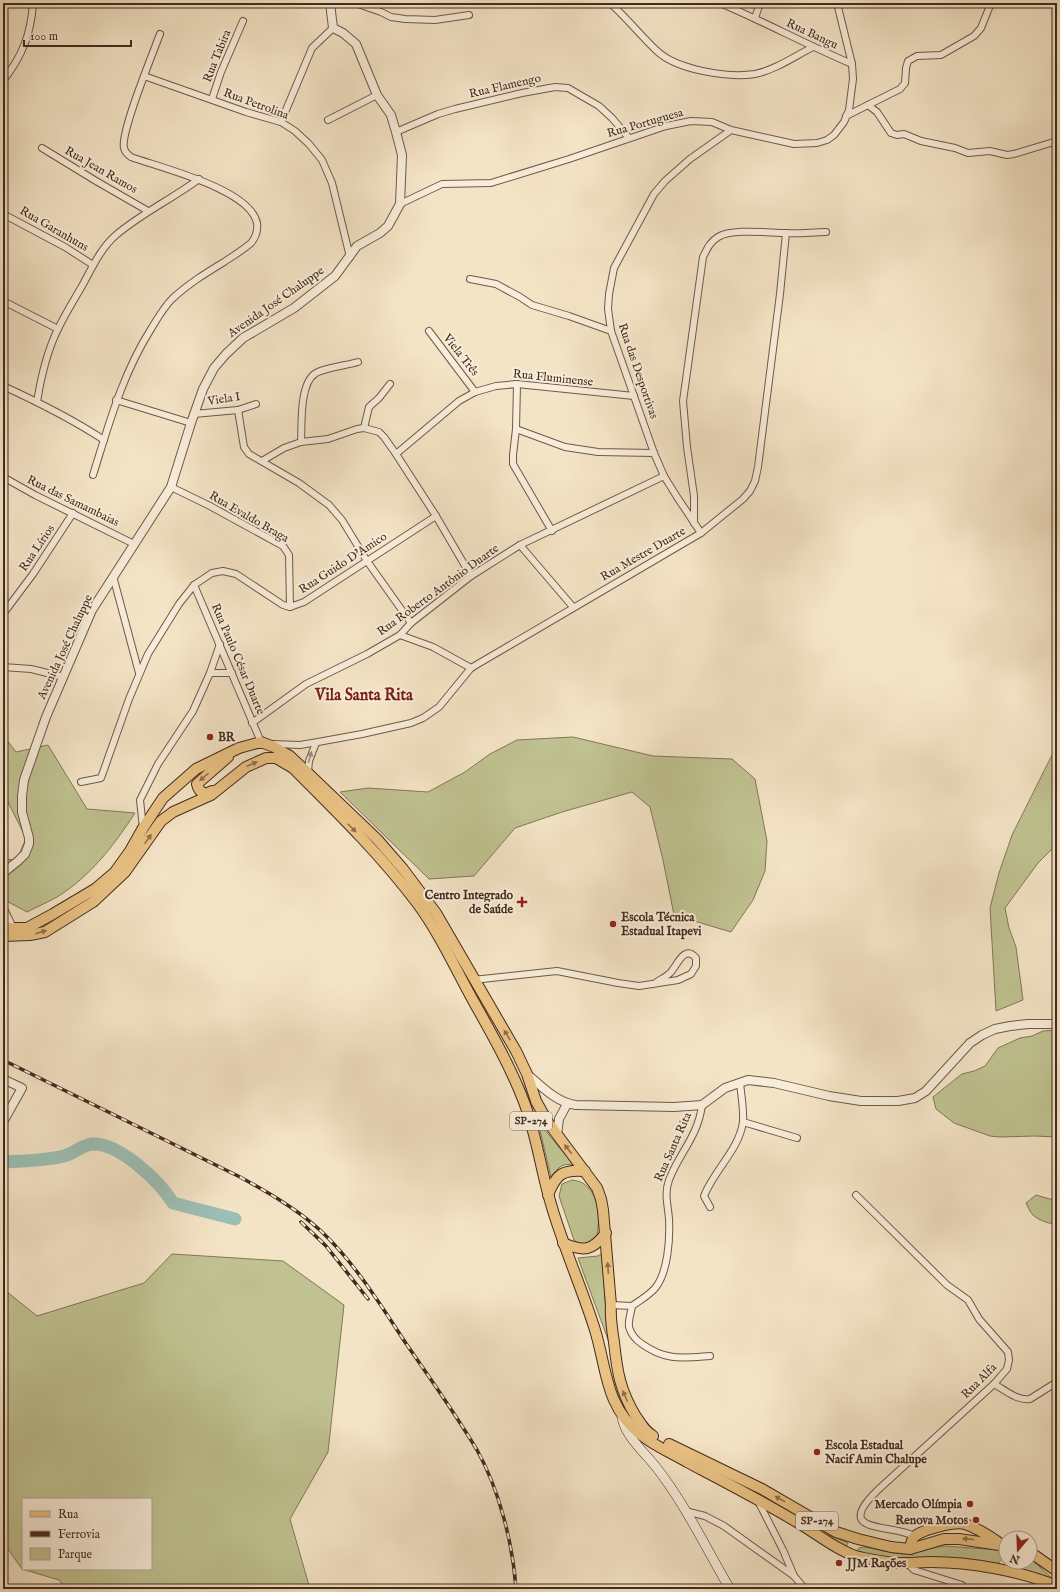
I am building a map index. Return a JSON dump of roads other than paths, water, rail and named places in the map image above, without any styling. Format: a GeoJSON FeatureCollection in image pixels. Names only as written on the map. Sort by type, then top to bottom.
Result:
{"type":"FeatureCollection","features":[{"type":"Feature","properties":{"kind":"main road"},"geometry":{"type":"LineString","coordinates":[[7,928],[27,928],[95,889],[115,872],[130,852],[142,828],[153,811],[177,784],[196,769],[239,748],[264,743]]}},
{"type":"Feature","properties":{"kind":"main road","name":"SP-274"},"geometry":{"type":"LineString","coordinates":[[264,743],[286,753],[308,772],[377,839],[403,868],[436,914],[473,980],[516,1051],[527,1074],[536,1101],[550,1128],[597,1188],[601,1199],[606,1233],[611,1305],[610,1315],[616,1364],[621,1388],[625,1398],[644,1430],[655,1438],[762,1489],[836,1532],[891,1547],[910,1549],[944,1539],[959,1538],[998,1545]]}},
{"type":"Feature","properties":{"kind":"main road"},"geometry":{"type":"LineString","coordinates":[[232,779],[226,780],[207,794],[198,788],[198,784],[201,779],[222,763],[233,752]]}},
{"type":"Feature","properties":{"kind":"main road","name":"SP-274"},"geometry":{"type":"LineString","coordinates":[[3,936],[30,935],[45,932],[93,902],[125,872],[161,821],[174,812],[211,794],[232,779],[246,766],[266,758],[276,758],[283,761],[293,768],[371,847],[418,905],[447,950],[471,998],[505,1058],[524,1101],[530,1120],[537,1143],[548,1195],[563,1244],[596,1332],[609,1389],[615,1403],[634,1429],[643,1437],[757,1500],[851,1555],[907,1564],[931,1562],[954,1563],[996,1569],[1019,1573],[1057,1586]]}},
{"type":"Feature","properties":{"kind":"main road"},"geometry":{"type":"LineString","coordinates":[[548,1195],[552,1182],[557,1177],[567,1171],[585,1171]]}},
{"type":"Feature","properties":{"kind":"main road"},"geometry":{"type":"LineString","coordinates":[[563,1244],[583,1250],[594,1245],[606,1233]]}},
{"type":"Feature","properties":{"kind":"main road"},"geometry":{"type":"LineString","coordinates":[[622,1414],[621,1419],[628,1433],[661,1474],[685,1511],[730,1589]]}},
{"type":"Feature","properties":{"kind":"main road"},"geometry":{"type":"LineString","coordinates":[[649,1460],[657,1445]]}},
{"type":"Feature","properties":{"kind":"main road"},"geometry":{"type":"LineString","coordinates":[[910,1549],[914,1536],[928,1530],[959,1523],[978,1529],[998,1542]]}},
{"type":"Feature","properties":{"kind":"main road"},"geometry":{"type":"LineString","coordinates":[[929,1544],[946,1525]]}},
{"type":"Feature","properties":{"kind":"main road"},"geometry":{"type":"LineString","coordinates":[[851,1555],[853,1545],[858,1539]]}},
{"type":"Feature","properties":{"kind":"main road"},"geometry":{"type":"LineString","coordinates":[[1038,1558],[1057,1571]]}},
{"type":"Feature","properties":{"kind":"street"},"geometry":{"type":"LineString","coordinates":[[3,81],[16,63],[28,38],[33,3]]}},
{"type":"Feature","properties":{"kind":"street"},"geometry":{"type":"LineString","coordinates":[[281,122],[312,48],[332,28],[330,3]]}},
{"type":"Feature","properties":{"kind":"street"},"geometry":{"type":"LineString","coordinates":[[355,3],[391,17],[405,19],[434,20],[469,15]]}},
{"type":"Feature","properties":{"kind":"street"},"geometry":{"type":"LineString","coordinates":[[610,3],[657,51],[678,63],[705,71],[755,74],[770,69],[813,47]]}},
{"type":"Feature","properties":{"kind":"street","name":"Rua Bangu"},"geometry":{"type":"LineString","coordinates":[[720,3],[852,64]]}},
{"type":"Feature","properties":{"kind":"street"},"geometry":{"type":"LineString","coordinates":[[755,18],[760,3]]}},
{"type":"Feature","properties":{"kind":"street","name":"Rua Portuguesa"},"geometry":{"type":"LineString","coordinates":[[400,204],[442,184],[491,183],[569,159],[666,126],[691,121],[712,122],[732,130],[794,144],[818,143],[827,140],[834,135],[844,122],[853,89],[852,64],[837,3]]}},
{"type":"Feature","properties":{"kind":"street"},"geometry":{"type":"LineString","coordinates":[[846,116],[903,87],[905,84],[907,64],[911,58],[917,56],[944,54],[978,32],[991,3]]}},
{"type":"Feature","properties":{"kind":"street","name":"Rua Tabira"},"geometry":{"type":"LineString","coordinates":[[212,99],[221,72],[243,21]]}},
{"type":"Feature","properties":{"kind":"street","name":"Avenida José Chaluppe"},"geometry":{"type":"LineString","coordinates":[[3,873],[25,854],[29,844],[29,838],[22,812],[24,780],[46,717],[92,610],[134,544],[156,513],[171,487],[203,389],[214,368],[243,338],[294,308],[335,276],[357,246],[380,233],[388,226],[400,204],[402,155],[391,116],[377,95],[356,44],[343,33],[332,28]]}},
{"type":"Feature","properties":{"kind":"street"},"geometry":{"type":"LineString","coordinates":[[93,475],[116,400],[131,363],[154,324],[171,300],[186,287],[242,250],[252,242],[257,233],[254,217],[240,201],[199,179],[131,157],[126,153],[124,139],[144,76],[160,34]]}},
{"type":"Feature","properties":{"kind":"street","name":"Rua Petrolina"},"geometry":{"type":"LineString","coordinates":[[144,76],[246,112],[281,122],[295,131],[309,144],[322,160],[332,184],[350,257]]}},
{"type":"Feature","properties":{"kind":"street","name":"Rua Flamengo"},"geometry":{"type":"LineString","coordinates":[[396,132],[438,114],[455,109],[522,93],[555,87],[568,88],[599,106],[612,118],[629,138]]}},
{"type":"Feature","properties":{"kind":"street"},"geometry":{"type":"LineString","coordinates":[[328,120],[377,95]]}},
{"type":"Feature","properties":{"kind":"street"},"geometry":{"type":"LineString","coordinates":[[868,105],[877,112],[891,132],[897,135],[904,134],[921,141],[968,152],[990,151],[1007,155],[1057,141]]}},
{"type":"Feature","properties":{"kind":"street","name":"Rua das Desportivas"},"geometry":{"type":"LineString","coordinates":[[701,533],[664,476],[654,454],[611,330],[608,310],[609,294],[614,268],[654,194],[665,181],[690,159],[732,130]]}},
{"type":"Feature","properties":{"kind":"street","name":"Rua Jean Ramos"},"geometry":{"type":"LineString","coordinates":[[42,148],[148,211]]}},
{"type":"Feature","properties":{"kind":"street"},"geometry":{"type":"LineString","coordinates":[[37,402],[41,378],[58,329],[106,244],[148,211],[179,193],[199,179]]}},
{"type":"Feature","properties":{"kind":"street","name":"Rua Garanhuns"},"geometry":{"type":"LineString","coordinates":[[3,214],[65,247],[93,265]]}},
{"type":"Feature","properties":{"kind":"street"},"geometry":{"type":"LineString","coordinates":[[694,523],[694,496],[683,401],[703,257],[709,245],[719,236],[732,233],[755,231],[786,233],[826,232]]}},
{"type":"Feature","properties":{"kind":"street","name":"Rua Mestre Duarte"},"geometry":{"type":"LineString","coordinates":[[264,743],[295,745],[316,743],[411,723],[423,718],[439,706],[472,668],[573,607],[701,533],[744,500],[755,481],[780,294],[786,233]]}},
{"type":"Feature","properties":{"kind":"street"},"geometry":{"type":"LineString","coordinates":[[470,279],[496,284],[532,305],[611,330]]}},
{"type":"Feature","properties":{"kind":"street"},"geometry":{"type":"LineString","coordinates":[[3,301],[58,329]]}},
{"type":"Feature","properties":{"kind":"street","name":"Viela Três"},"geometry":{"type":"LineString","coordinates":[[429,331],[475,392]]}},
{"type":"Feature","properties":{"kind":"street"},"geometry":{"type":"LineString","coordinates":[[301,442],[303,405],[309,380],[316,373],[358,362]]}},
{"type":"Feature","properties":{"kind":"street"},"geometry":{"type":"LineString","coordinates":[[364,428],[369,407],[379,398],[390,384]]}},
{"type":"Feature","properties":{"kind":"street"},"geometry":{"type":"LineString","coordinates":[[517,384],[516,429],[513,455],[514,464],[552,531]]}},
{"type":"Feature","properties":{"kind":"street","name":"Rua Fluminense"},"geometry":{"type":"LineString","coordinates":[[396,454],[453,406],[475,392],[496,386],[517,384],[589,393],[634,396]]}},
{"type":"Feature","properties":{"kind":"street"},"geometry":{"type":"LineString","coordinates":[[3,386],[37,402],[104,440]]}},
{"type":"Feature","properties":{"kind":"street"},"geometry":{"type":"LineString","coordinates":[[116,400],[191,423]]}},
{"type":"Feature","properties":{"kind":"street","name":"Viela I"},"geometry":{"type":"LineString","coordinates":[[194,414],[238,410],[256,404]]}},
{"type":"Feature","properties":{"kind":"street"},"geometry":{"type":"LineString","coordinates":[[238,410],[244,447],[249,454],[299,483],[329,505],[342,520],[367,561],[411,624]]}},
{"type":"Feature","properties":{"kind":"street"},"geometry":{"type":"LineString","coordinates":[[262,462],[284,448],[301,442],[328,439],[364,428],[379,432],[396,454],[436,516],[471,576]]}},
{"type":"Feature","properties":{"kind":"street"},"geometry":{"type":"LineString","coordinates":[[516,429],[565,447],[598,452],[654,454]]}},
{"type":"Feature","properties":{"kind":"street","name":"Rua Roberto Antônio Duarte"},"geometry":{"type":"LineString","coordinates":[[252,723],[306,684],[367,654],[400,635],[411,624],[471,576],[520,545],[552,531],[664,476]]}},
{"type":"Feature","properties":{"kind":"street","name":"Rua das Samambaias"},"geometry":{"type":"LineString","coordinates":[[3,477],[35,495],[134,544]]}},
{"type":"Feature","properties":{"kind":"street","name":"Rua Evaldo Braga"},"geometry":{"type":"LineString","coordinates":[[171,487],[210,506],[283,546],[289,555],[290,607]]}},
{"type":"Feature","properties":{"kind":"street","name":"Rua Lírios"},"geometry":{"type":"LineString","coordinates":[[3,614],[29,580],[73,513]]}},
{"type":"Feature","properties":{"kind":"street","name":"Rua Guido D'Amico"},"geometry":{"type":"LineString","coordinates":[[81,782],[101,778],[129,699],[148,654],[168,620],[194,585],[212,573],[223,571],[236,574],[283,605],[290,607],[304,602],[436,516]]}},
{"type":"Feature","properties":{"kind":"street"},"geometry":{"type":"LineString","coordinates":[[520,545],[573,607]]}},
{"type":"Feature","properties":{"kind":"street"},"geometry":{"type":"LineString","coordinates":[[113,576],[139,673]]}},
{"type":"Feature","properties":{"kind":"street","name":"Rua Paulo César Duarte"},"geometry":{"type":"LineString","coordinates":[[194,585],[252,723],[264,743]]}},
{"type":"Feature","properties":{"kind":"street"},"geometry":{"type":"LineString","coordinates":[[400,635],[433,647],[472,668]]}},
{"type":"Feature","properties":{"kind":"street"},"geometry":{"type":"LineString","coordinates":[[142,828],[140,800],[158,764],[193,711],[210,673],[220,644]]}},
{"type":"Feature","properties":{"kind":"street"},"geometry":{"type":"LineString","coordinates":[[3,667],[31,669],[64,677]]}},
{"type":"Feature","properties":{"kind":"street"},"geometry":{"type":"LineString","coordinates":[[210,673],[232,673]]}},
{"type":"Feature","properties":{"kind":"street"},"geometry":{"type":"LineString","coordinates":[[308,772],[309,762],[316,743]]}},
{"type":"Feature","properties":{"kind":"street"},"geometry":{"type":"LineString","coordinates":[[3,909],[7,928]]}},
{"type":"Feature","properties":{"kind":"street"},"geometry":{"type":"LineString","coordinates":[[473,980],[557,971],[639,986],[654,984],[678,980],[691,974],[696,966],[696,958],[690,954],[682,956],[670,973],[654,984]]}},
{"type":"Feature","properties":{"kind":"street"},"geometry":{"type":"LineString","coordinates":[[527,1074],[567,1104],[674,1107],[702,1106],[725,1088],[748,1080],[760,1081],[829,1096],[861,1101],[898,1101],[915,1098],[926,1091],[970,1043],[982,1034],[995,1029],[1016,1025],[1057,1024]]}},
{"type":"Feature","properties":{"kind":"street"},"geometry":{"type":"LineString","coordinates":[[3,1079],[22,1088],[3,1122]]}},
{"type":"Feature","properties":{"kind":"street"},"geometry":{"type":"LineString","coordinates":[[710,1207],[704,1196],[731,1151],[743,1122],[740,1082]]}},
{"type":"Feature","properties":{"kind":"street"},"geometry":{"type":"LineString","coordinates":[[557,1135],[559,1119],[567,1104]]}},
{"type":"Feature","properties":{"kind":"street","name":"Rua Santa Rita"},"geometry":{"type":"LineString","coordinates":[[632,1306],[656,1287],[662,1275],[670,1234],[666,1192],[669,1179],[696,1129],[702,1106]]}},
{"type":"Feature","properties":{"kind":"street"},"geometry":{"type":"LineString","coordinates":[[743,1122],[797,1138]]}},
{"type":"Feature","properties":{"kind":"street","name":"Rua Alfa"},"geometry":{"type":"LineString","coordinates":[[856,1195],[947,1285],[968,1300],[979,1319],[1008,1352],[1009,1360],[1007,1369],[994,1384],[880,1488],[864,1505],[861,1515],[861,1520],[864,1524],[871,1527],[906,1532],[914,1536]]}},
{"type":"Feature","properties":{"kind":"street"},"geometry":{"type":"LineString","coordinates":[[611,1305],[632,1306],[629,1321],[631,1334],[639,1342],[662,1356],[710,1356]]}},
{"type":"Feature","properties":{"kind":"street"},"geometry":{"type":"LineString","coordinates":[[994,1384],[1020,1399],[1030,1399],[1057,1382]]}},
{"type":"Feature","properties":{"kind":"street"},"geometry":{"type":"LineString","coordinates":[[757,1500],[783,1550],[794,1576]]}},
{"type":"Feature","properties":{"kind":"street"},"geometry":{"type":"LineString","coordinates":[[685,1511],[705,1516],[724,1526],[794,1576],[805,1589]]}},
{"type":"Feature","properties":{"kind":"street"},"geometry":{"type":"LineString","coordinates":[[907,1564],[914,1570],[962,1585],[965,1589]]}},
{"type":"Feature","properties":{"kind":"waterway"},"geometry":{"type":"LineString","coordinates":[[3,1162],[56,1158],[67,1155],[88,1145],[103,1145],[114,1149],[138,1165],[159,1185],[173,1203],[235,1219]]}},
{"type":"Feature","properties":{"kind":"railway"},"geometry":{"type":"LineString","coordinates":[[3,1060],[240,1177],[292,1208],[312,1223],[333,1243],[345,1256],[376,1298],[451,1409],[485,1465],[504,1517],[512,1554],[516,1589]]}},
{"type":"Feature","properties":{"kind":"railway"},"geometry":{"type":"LineString","coordinates":[[301,1222],[326,1246],[368,1299]]}},
{"type":"Feature","properties":{"kind":"place","name":"BR"},"geometry":{"type":"Point","coordinates":[210,737]}},
{"type":"Feature","properties":{"kind":"place","name":"Centro Integrado de Saúde"},"geometry":{"type":"Point","coordinates":[522,902]}},
{"type":"Feature","properties":{"kind":"place","name":"Escola Técnica Estadual Itapevi"},"geometry":{"type":"Point","coordinates":[613,924]}},
{"type":"Feature","properties":{"kind":"place","name":"Escola Estadual Nacif Amin Chalupe"},"geometry":{"type":"Point","coordinates":[817,1452]}},
{"type":"Feature","properties":{"kind":"place","name":"Mercado Olímpia"},"geometry":{"type":"Point","coordinates":[970,1504]}},
{"type":"Feature","properties":{"kind":"place","name":"Renova Motos"},"geometry":{"type":"Point","coordinates":[976,1520]}},
{"type":"Feature","properties":{"kind":"place","name":"JJM Rações"},"geometry":{"type":"Point","coordinates":[839,1563]}},
{"type":"Feature","properties":{"kind":"district","name":"Vila Santa Rita"},"geometry":{"type":"Point","coordinates":[364,696]}}]}
